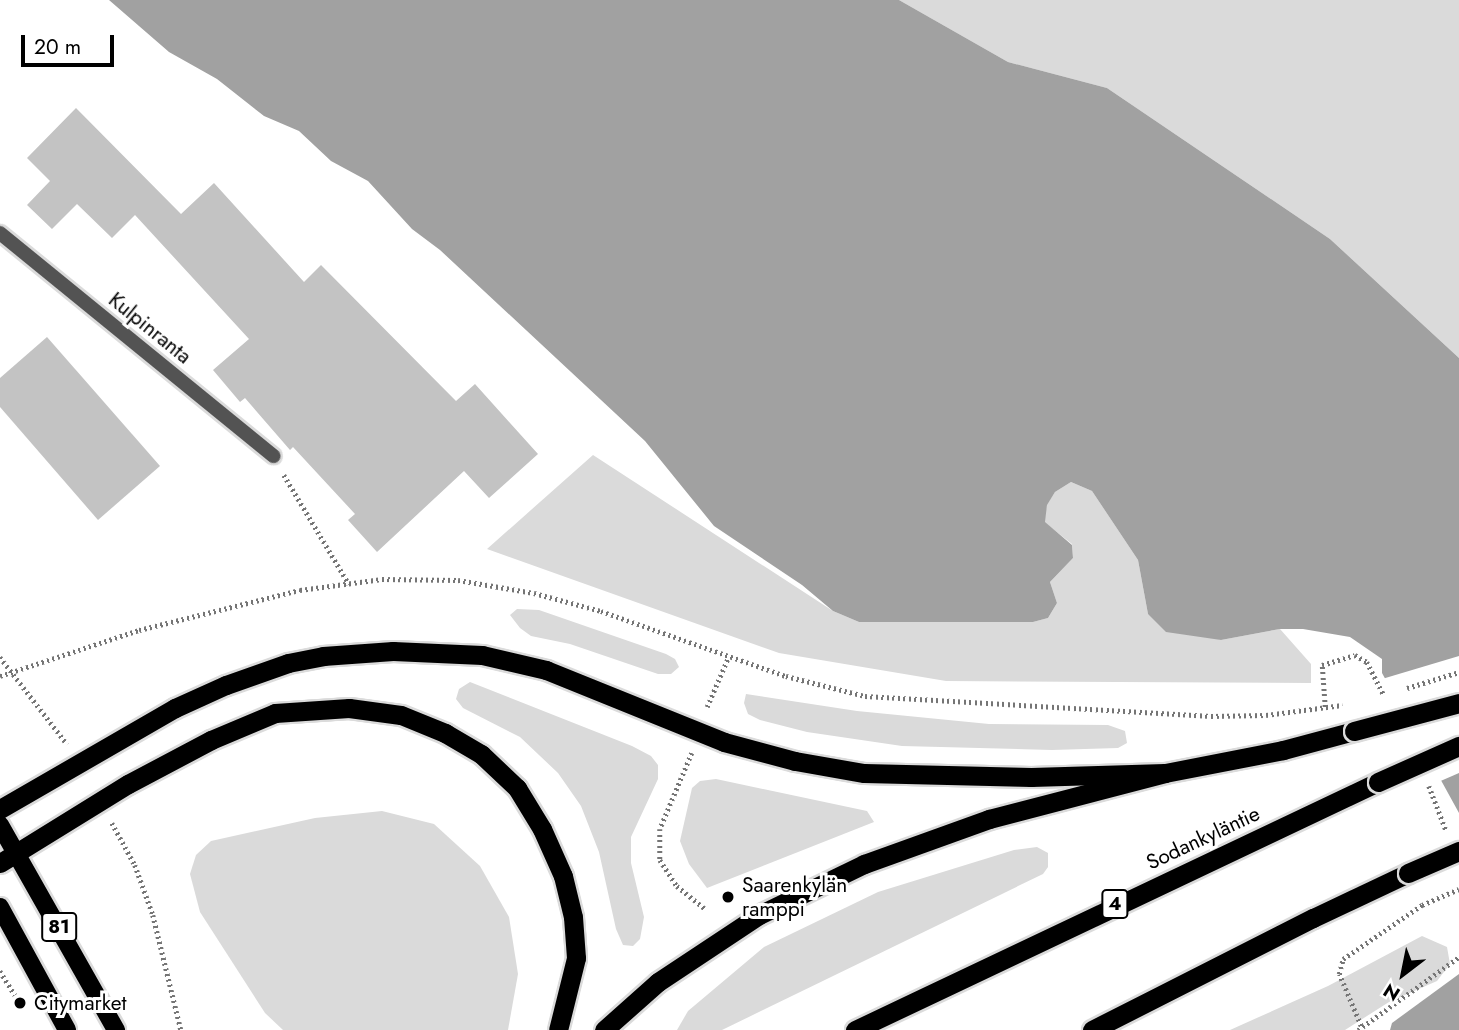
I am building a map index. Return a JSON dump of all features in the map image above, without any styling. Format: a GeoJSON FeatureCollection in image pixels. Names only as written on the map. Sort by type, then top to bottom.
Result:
{"type":"FeatureCollection","features":[{"type":"Feature","properties":{"kind":"highway"},"geometry":{"type":"LineString","coordinates":[[0,809],[175,708],[226,685],[288,663],[323,656],[393,650],[482,655],[547,670],[724,742],[795,761],[864,773],[1031,777],[1165,773]]}},
{"type":"Feature","properties":{"kind":"highway"},"geometry":{"type":"LineString","coordinates":[[604,1030],[658,982],[759,915],[864,864],[989,819],[1165,773],[1283,750],[1459,703]]}},
{"type":"Feature","properties":{"kind":"highway"},"geometry":{"type":"LineString","coordinates":[[0,863],[128,784],[211,740],[275,713],[348,708],[401,715],[445,733],[481,754],[517,788],[542,829],[563,876],[573,918],[576,958],[558,1030]]}},
{"type":"Feature","properties":{"kind":"highway","name":"Sodankyläntie"},"geometry":{"type":"LineString","coordinates":[[855,1030],[1459,746]]}},
{"type":"Feature","properties":{"kind":"highway"},"geometry":{"type":"LineString","coordinates":[[1092,1030],[1313,918],[1459,851]]}},
{"type":"Feature","properties":{"kind":"main road","name":"81"},"geometry":{"type":"LineString","coordinates":[[0,825],[116,1030]]}},
{"type":"Feature","properties":{"kind":"main road","name":"81"},"geometry":{"type":"LineString","coordinates":[[0,908],[67,1030]]}},
{"type":"Feature","properties":{"kind":"street","name":"Kulpinranta"},"geometry":{"type":"LineString","coordinates":[[0,233],[273,456]]}},
{"type":"Feature","properties":{"kind":"path"},"geometry":{"type":"LineString","coordinates":[[273,456],[349,584]]}},
{"type":"Feature","properties":{"kind":"path"},"geometry":{"type":"LineString","coordinates":[[0,676],[12,670],[220,608],[300,590],[382,579],[458,580],[534,593],[601,611],[786,677],[865,696],[1211,716],[1266,715],[1354,702]]}},
{"type":"Feature","properties":{"kind":"path"},"geometry":{"type":"LineString","coordinates":[[1325,707],[1322,665],[1355,654]]}},
{"type":"Feature","properties":{"kind":"path"},"geometry":{"type":"LineString","coordinates":[[0,657],[72,750]]}},
{"type":"Feature","properties":{"kind":"path"},"geometry":{"type":"LineString","coordinates":[[707,707],[728,658]]}},
{"type":"Feature","properties":{"kind":"path"},"geometry":{"type":"LineString","coordinates":[[1404,689],[1459,672]]}},
{"type":"Feature","properties":{"kind":"path"},"geometry":{"type":"LineString","coordinates":[[1379,696],[1391,692]]}},
{"type":"Feature","properties":{"kind":"path"},"geometry":{"type":"LineString","coordinates":[[692,751],[660,829],[660,860],[677,886],[705,909]]}},
{"type":"Feature","properties":{"kind":"path"},"geometry":{"type":"LineString","coordinates":[[112,823],[135,865],[153,915],[181,1030]]}},
{"type":"Feature","properties":{"kind":"path"},"geometry":{"type":"LineString","coordinates":[[1459,888],[1422,905],[1343,959],[1339,974],[1360,1028],[1459,957]]}},
{"type":"Feature","properties":{"kind":"path"},"geometry":{"type":"LineString","coordinates":[[0,971],[20,1003]]}},
{"type":"Feature","properties":{"kind":"shaded area"},"geometry":{"type":"Polygon","coordinates":[[[109,0],[899,0],[1008,62],[1107,88],[1330,239],[1459,358],[1459,813],[1382,673],[1382,659],[1350,637],[1303,629],[1280,629],[1221,640],[1166,632],[1148,614],[1138,560],[1092,491],[1071,482],[1055,492],[1047,505],[1045,522],[1072,545],[1073,558],[1050,582],[1057,603],[1048,618],[1033,622],[859,622],[833,611],[802,585],[714,526],[645,441],[440,250],[412,229],[368,181],[331,161],[299,131],[264,116],[217,79],[169,52],[109,0]]]}},
{"type":"Feature","properties":{"kind":"shaded area"},"geometry":{"type":"Polygon","coordinates":[[[899,0],[1459,0],[1459,358],[1330,239],[1107,88],[1008,62],[899,0]]]}},
{"type":"Feature","properties":{"kind":"shaded area"},"geometry":{"type":"Polygon","coordinates":[[[593,455],[833,611],[859,622],[1033,622],[1048,618],[1057,603],[1050,582],[1073,558],[1072,544],[1044,522],[1047,504],[1055,492],[1071,482],[1092,491],[1138,560],[1148,614],[1221,640],[1280,629],[1311,664],[1311,683],[946,681],[779,653],[487,549],[593,455]]]}},
{"type":"Feature","properties":{"kind":"shaded area"},"geometry":{"type":"Polygon","coordinates":[[[517,609],[539,610],[666,654],[675,659],[679,667],[671,674],[658,674],[570,644],[531,636],[520,628],[510,615],[517,609]]]}},
{"type":"Feature","properties":{"kind":"shaded area"},"geometry":{"type":"Polygon","coordinates":[[[470,682],[632,746],[651,756],[658,765],[658,779],[631,837],[631,863],[644,917],[640,939],[633,946],[623,945],[616,929],[599,852],[581,806],[558,773],[520,737],[463,708],[456,699],[459,689],[470,682]]]}},
{"type":"Feature","properties":{"kind":"shaded area"},"geometry":{"type":"Polygon","coordinates":[[[746,694],[857,711],[989,724],[1108,725],[1125,731],[1127,743],[1118,748],[1052,750],[902,746],[807,732],[760,720],[748,714],[744,703],[746,694]]]}},
{"type":"Feature","properties":{"kind":"shaded area"},"geometry":{"type":"Polygon","coordinates":[[[716,779],[867,811],[874,822],[707,888],[689,864],[680,841],[692,788],[700,781],[716,779]]]}},
{"type":"Feature","properties":{"kind":"shaded area"},"geometry":{"type":"Polygon","coordinates":[[[382,811],[434,824],[480,866],[509,917],[518,974],[508,1030],[283,1030],[265,1013],[200,912],[190,874],[196,855],[211,841],[315,818],[382,811]]]}},
{"type":"Feature","properties":{"kind":"shaded area"},"geometry":{"type":"Polygon","coordinates":[[[1037,847],[1048,853],[1048,867],[1043,874],[722,1030],[677,1030],[688,1011],[764,947],[878,892],[1014,850],[1037,847]]]}},
{"type":"Feature","properties":{"kind":"shaded area"},"geometry":{"type":"Polygon","coordinates":[[[1422,936],[1447,947],[1450,964],[1437,981],[1389,1002],[1345,1030],[1230,1030],[1328,986],[1422,936]]]}},
{"type":"Feature","properties":{"kind":"shaded area"},"geometry":{"type":"Polygon","coordinates":[[[1459,974],[1459,1030],[1390,1030],[1392,1023],[1459,974]]]}},
{"type":"Feature","properties":{"kind":"pier"},"geometry":{"type":"Polygon","coordinates":[[[1459,656],[1459,773],[1436,783],[1382,679],[1459,656]]]}},
{"type":"Feature","properties":{"kind":"building"},"geometry":{"type":"Polygon","coordinates":[[[76,108],[181,214],[214,183],[304,282],[321,265],[456,401],[475,384],[538,454],[489,498],[464,471],[377,552],[348,520],[355,514],[293,447],[290,450],[245,398],[240,402],[213,370],[249,339],[135,215],[112,238],[77,204],[52,229],[27,205],[50,181],[27,158],[76,108]]]}},
{"type":"Feature","properties":{"kind":"building"},"geometry":{"type":"Polygon","coordinates":[[[47,337],[160,466],[98,520],[0,407],[0,378],[47,337]]]}},
{"type":"Feature","properties":{"kind":"place","name":"Saarenkylän ramppi"},"geometry":{"type":"Point","coordinates":[728,897]}},
{"type":"Feature","properties":{"kind":"place","name":"Citymarket"},"geometry":{"type":"Point","coordinates":[20,1003]}}]}
